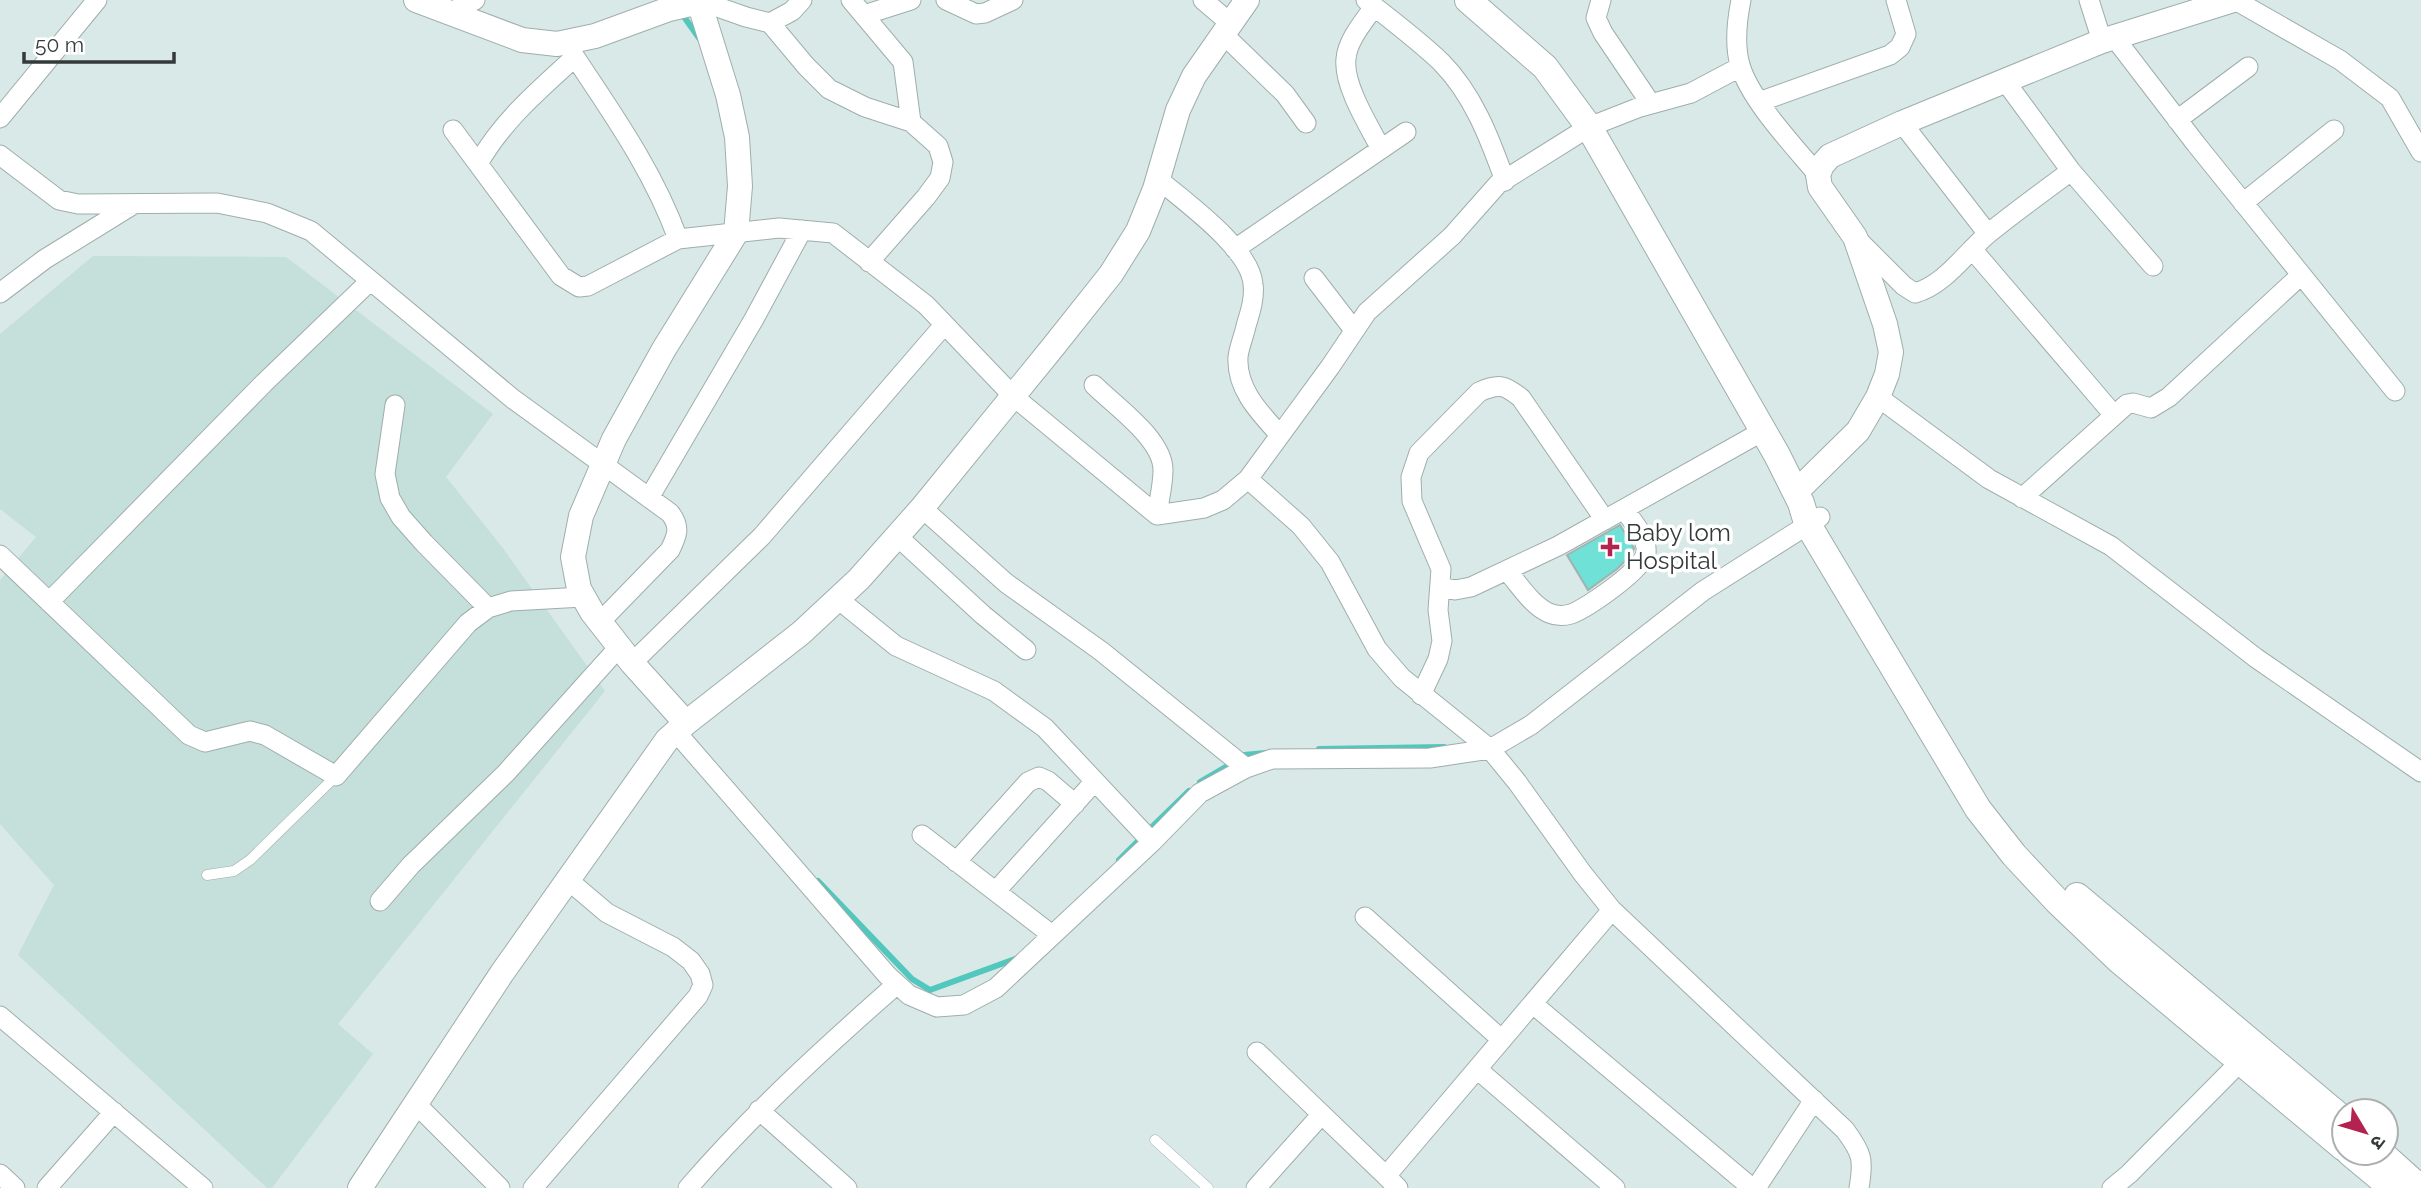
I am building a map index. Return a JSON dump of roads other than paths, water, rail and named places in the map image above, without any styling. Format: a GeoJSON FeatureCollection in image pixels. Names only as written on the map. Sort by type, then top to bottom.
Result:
{"type":"FeatureCollection","features":[{"type":"Feature","properties":{"kind":"main road"},"geometry":{"type":"LineString","coordinates":[[1482,5],[1545,67],[1589,127],[1978,809],[2014,855],[2057,901],[2120,961],[2330,1136]]}},
{"type":"Feature","properties":{"kind":"main road"},"geometry":{"type":"LineString","coordinates":[[1806,508],[1840,545],[1984,792],[2021,840],[2094,912],[2330,1108]]}},
{"type":"Feature","properties":{"kind":"main road"},"geometry":{"type":"LineString","coordinates":[[2367,1167],[2392,1188]]}},
{"type":"Feature","properties":{"kind":"main road"},"geometry":{"type":"LineString","coordinates":[[2397,1167],[2420,1188]]}},
{"type":"Feature","properties":{"kind":"street"},"geometry":{"type":"LineString","coordinates":[[0,118],[97,0]]}},
{"type":"Feature","properties":{"kind":"street"},"geometry":{"type":"LineString","coordinates":[[416,0],[522,40],[557,44],[570,50],[648,171],[667,208],[678,239]]}},
{"type":"Feature","properties":{"kind":"street"},"geometry":{"type":"LineString","coordinates":[[451,12],[475,0]]}},
{"type":"Feature","properties":{"kind":"street"},"geometry":{"type":"LineString","coordinates":[[770,23],[792,11],[803,0]]}},
{"type":"Feature","properties":{"kind":"street"},"geometry":{"type":"LineString","coordinates":[[851,0],[903,62],[911,122]]}},
{"type":"Feature","properties":{"kind":"street"},"geometry":{"type":"LineString","coordinates":[[864,15],[911,0]]}},
{"type":"Feature","properties":{"kind":"street"},"geometry":{"type":"LineString","coordinates":[[946,0],[976,14],[985,13],[1013,0]]}},
{"type":"Feature","properties":{"kind":"street"},"geometry":{"type":"LineString","coordinates":[[1203,0],[1285,94],[1306,123]]}},
{"type":"Feature","properties":{"kind":"street"},"geometry":{"type":"LineString","coordinates":[[360,1188],[502,973],[667,740],[801,633],[859,579],[922,508],[1111,274],[1138,231],[1158,179],[1178,110],[1194,76],[1247,0]]}},
{"type":"Feature","properties":{"kind":"street"},"geometry":{"type":"LineString","coordinates":[[1601,0],[1595,18],[1651,104]]}},
{"type":"Feature","properties":{"kind":"street"},"geometry":{"type":"LineString","coordinates":[[1759,102],[1891,55],[1900,47],[1906,34],[1896,0]]}},
{"type":"Feature","properties":{"kind":"street"},"geometry":{"type":"LineString","coordinates":[[2089,0],[2108,39],[2177,120],[2395,391]]}},
{"type":"Feature","properties":{"kind":"street"},"geometry":{"type":"LineString","coordinates":[[1818,175],[1830,156],[1902,123],[2108,39],[2234,0],[2340,60],[2390,98],[2421,152]]}},
{"type":"Feature","properties":{"kind":"street"},"geometry":{"type":"LineString","coordinates":[[699,1],[728,95],[737,136],[740,186],[736,233],[664,349],[614,439],[581,516],[573,557],[579,589],[600,622],[681,727],[887,975],[909,995],[937,1007],[964,1005],[996,988],[1152,842],[1200,793],[1246,768],[1272,759],[1430,758],[1490,748],[1531,724],[1806,508],[1878,397],[1887,374],[1891,352],[1885,324],[1854,237]]}},
{"type":"Feature","properties":{"kind":"street"},"geometry":{"type":"LineString","coordinates":[[478,164],[490,143],[510,118],[570,50],[595,36],[699,1],[770,23],[829,89],[865,107],[911,122],[939,146],[943,162],[940,178],[869,261]]}},
{"type":"Feature","properties":{"kind":"street"},"geometry":{"type":"LineString","coordinates":[[1381,149],[1359,106],[1346,72],[1346,57],[1370,3],[1442,64],[1476,110],[1494,148],[1504,181]]}},
{"type":"Feature","properties":{"kind":"street"},"geometry":{"type":"LineString","coordinates":[[1737,5],[1737,48],[1740,66],[1759,102],[1818,175],[1824,193],[1854,237],[1903,286],[1914,293],[1925,290],[1941,279],[1988,234],[2071,171]]}},
{"type":"Feature","properties":{"kind":"street"},"geometry":{"type":"LineString","coordinates":[[453,130],[561,276],[579,287],[588,286],[678,239],[779,228],[833,233],[926,305],[1013,396],[1157,515],[1204,508],[1223,500],[1248,479],[1367,312],[1452,236],[1498,184],[1589,127],[1640,107],[1691,93],[1740,66]]}},
{"type":"Feature","properties":{"kind":"street"},"geometry":{"type":"LineString","coordinates":[[2177,120],[2248,67]]}},
{"type":"Feature","properties":{"kind":"street"},"geometry":{"type":"LineString","coordinates":[[2005,81],[2071,171],[2153,266]]}},
{"type":"Feature","properties":{"kind":"street"},"geometry":{"type":"LineString","coordinates":[[1902,123],[1988,234]]}},
{"type":"Feature","properties":{"kind":"street"},"geometry":{"type":"LineString","coordinates":[[2243,202],[2334,130]]}},
{"type":"Feature","properties":{"kind":"street"},"geometry":{"type":"LineString","coordinates":[[1235,249],[1406,132]]}},
{"type":"Feature","properties":{"kind":"street"},"geometry":{"type":"LineString","coordinates":[[0,155],[59,200],[78,204],[217,203],[267,213],[311,231],[513,399],[670,513],[677,521],[678,536],[670,550],[600,622]]}},
{"type":"Feature","properties":{"kind":"street"},"geometry":{"type":"LineString","coordinates":[[1158,179],[1227,239],[1247,265],[1254,284],[1251,310],[1238,357],[1240,378],[1250,401],[1280,435]]}},
{"type":"Feature","properties":{"kind":"street"},"geometry":{"type":"LineString","coordinates":[[0,293],[45,259],[135,204]]}},
{"type":"Feature","properties":{"kind":"street"},"geometry":{"type":"LineString","coordinates":[[649,498],[754,319],[802,230]]}},
{"type":"Feature","properties":{"kind":"street"},"geometry":{"type":"LineString","coordinates":[[1972,249],[2113,414]]}},
{"type":"Feature","properties":{"kind":"street"},"geometry":{"type":"LineString","coordinates":[[2022,498],[2127,404],[2151,408],[2159,405],[2301,275]]}},
{"type":"Feature","properties":{"kind":"street"},"geometry":{"type":"LineString","coordinates":[[1314,278],[1354,330]]}},
{"type":"Feature","properties":{"kind":"street"},"geometry":{"type":"LineString","coordinates":[[49,602],[264,383],[370,281]]}},
{"type":"Feature","properties":{"kind":"street"},"geometry":{"type":"LineString","coordinates":[[380,901],[411,865],[625,655],[762,536],[944,325]]}},
{"type":"Feature","properties":{"kind":"street"},"geometry":{"type":"LineString","coordinates":[[1094,385],[1151,439],[1161,456],[1163,469],[1157,515]]}},
{"type":"Feature","properties":{"kind":"street"},"geometry":{"type":"LineString","coordinates":[[1421,695],[1438,659],[1442,641],[1438,610],[1441,569],[1412,501],[1411,477],[1419,453],[1479,392],[1492,386],[1507,387],[1521,398],[1605,520]]}},
{"type":"Feature","properties":{"kind":"street"},"geometry":{"type":"LineString","coordinates":[[1878,397],[1989,480],[2111,546],[2256,658],[2420,769]]}},
{"type":"Feature","properties":{"kind":"street"},"geometry":{"type":"LineString","coordinates":[[396,405],[386,474],[390,498],[401,517],[424,543],[488,608]]}},
{"type":"Feature","properties":{"kind":"street"},"geometry":{"type":"LineString","coordinates":[[1440,587],[1455,590],[1471,587],[1507,571],[1558,546],[1763,431]]}},
{"type":"Feature","properties":{"kind":"street"},"geometry":{"type":"LineString","coordinates":[[1248,479],[1301,526],[1330,562],[1377,649],[1402,678],[1490,748],[1612,910],[1845,1130],[1861,1152],[1863,1170],[1859,1188]]}},
{"type":"Feature","properties":{"kind":"street"},"geometry":{"type":"LineString","coordinates":[[922,508],[1006,583],[1101,651],[1246,768]]}},
{"type":"Feature","properties":{"kind":"street"},"geometry":{"type":"LineString","coordinates":[[1507,571],[1536,604],[1549,613],[1562,616],[1572,613],[1621,582],[1637,568],[1646,553],[1645,540],[1624,509]]}},
{"type":"Feature","properties":{"kind":"street"},"geometry":{"type":"LineString","coordinates":[[897,536],[983,615],[1027,650]]}},
{"type":"Feature","properties":{"kind":"street"},"geometry":{"type":"LineString","coordinates":[[0,555],[190,735],[205,742],[250,731],[265,735],[336,776],[468,623],[488,608],[511,601],[583,597]]}},
{"type":"Feature","properties":{"kind":"street"},"geometry":{"type":"LineString","coordinates":[[838,599],[896,646],[993,691],[1045,728],[1152,842]]}},
{"type":"Feature","properties":{"kind":"street"},"geometry":{"type":"LineString","coordinates":[[957,862],[1028,782],[1039,777],[1048,781],[1075,804]]}},
{"type":"Feature","properties":{"kind":"street"},"geometry":{"type":"LineString","coordinates":[[996,891],[1095,781]]}},
{"type":"Feature","properties":{"kind":"street"},"geometry":{"type":"LineString","coordinates":[[922,835],[1052,935]]}},
{"type":"Feature","properties":{"kind":"street"},"geometry":{"type":"LineString","coordinates":[[533,1188],[698,996],[703,985],[700,974],[691,961],[673,947],[607,913],[568,880]]}},
{"type":"Feature","properties":{"kind":"street"},"geometry":{"type":"LineString","coordinates":[[1256,1052],[1392,1182],[1477,1069],[1612,910]]}},
{"type":"Feature","properties":{"kind":"street"},"geometry":{"type":"LineString","coordinates":[[1365,917],[1502,1040]]}},
{"type":"Feature","properties":{"kind":"street"},"geometry":{"type":"LineString","coordinates":[[688,1188],[759,1110],[810,1060],[897,984]]}},
{"type":"Feature","properties":{"kind":"street"},"geometry":{"type":"LineString","coordinates":[[1532,1004],[1754,1188],[1814,1100]]}},
{"type":"Feature","properties":{"kind":"street"},"geometry":{"type":"LineString","coordinates":[[0,1016],[203,1188]]}},
{"type":"Feature","properties":{"kind":"street"},"geometry":{"type":"LineString","coordinates":[[2112,1188],[2241,1062]]}},
{"type":"Feature","properties":{"kind":"street"},"geometry":{"type":"LineString","coordinates":[[1477,1069],[1615,1188]]}},
{"type":"Feature","properties":{"kind":"street"},"geometry":{"type":"LineString","coordinates":[[416,1104],[500,1188]]}},
{"type":"Feature","properties":{"kind":"street"},"geometry":{"type":"LineString","coordinates":[[759,1110],[847,1188]]}},
{"type":"Feature","properties":{"kind":"street"},"geometry":{"type":"LineString","coordinates":[[47,1188],[114,1112]]}},
{"type":"Feature","properties":{"kind":"street"},"geometry":{"type":"LineString","coordinates":[[1256,1188],[1321,1114]]}},
{"type":"Feature","properties":{"kind":"street"},"geometry":{"type":"LineString","coordinates":[[0,1174],[15,1188]]}},
{"type":"Feature","properties":{"kind":"lane"},"geometry":{"type":"LineString","coordinates":[[207,875],[234,871],[250,860],[336,776]]}},
{"type":"Feature","properties":{"kind":"lane"},"geometry":{"type":"LineString","coordinates":[[1155,1140],[1208,1188]]}},
{"type":"Feature","properties":{"kind":"waterway"},"geometry":{"type":"LineString","coordinates":[[682,14],[699,38]]}},
{"type":"Feature","properties":{"kind":"waterway"},"geometry":{"type":"LineString","coordinates":[[1319,749],[1444,747]]}},
{"type":"Feature","properties":{"kind":"waterway"},"geometry":{"type":"LineString","coordinates":[[1244,755],[1266,753]]}},
{"type":"Feature","properties":{"kind":"waterway"},"geometry":{"type":"LineString","coordinates":[[1200,782],[1229,765]]}},
{"type":"Feature","properties":{"kind":"waterway"},"geometry":{"type":"LineString","coordinates":[[1150,829],[1189,791]]}},
{"type":"Feature","properties":{"kind":"waterway"},"geometry":{"type":"LineString","coordinates":[[1119,860],[1137,842]]}},
{"type":"Feature","properties":{"kind":"waterway"},"geometry":{"type":"LineString","coordinates":[[818,881],[912,979],[930,990],[1015,959]]}},
{"type":"Feature","properties":{"kind":"place","name":"Baby lom Hospital"},"geometry":{"type":"Point","coordinates":[1610,547]}}]}
